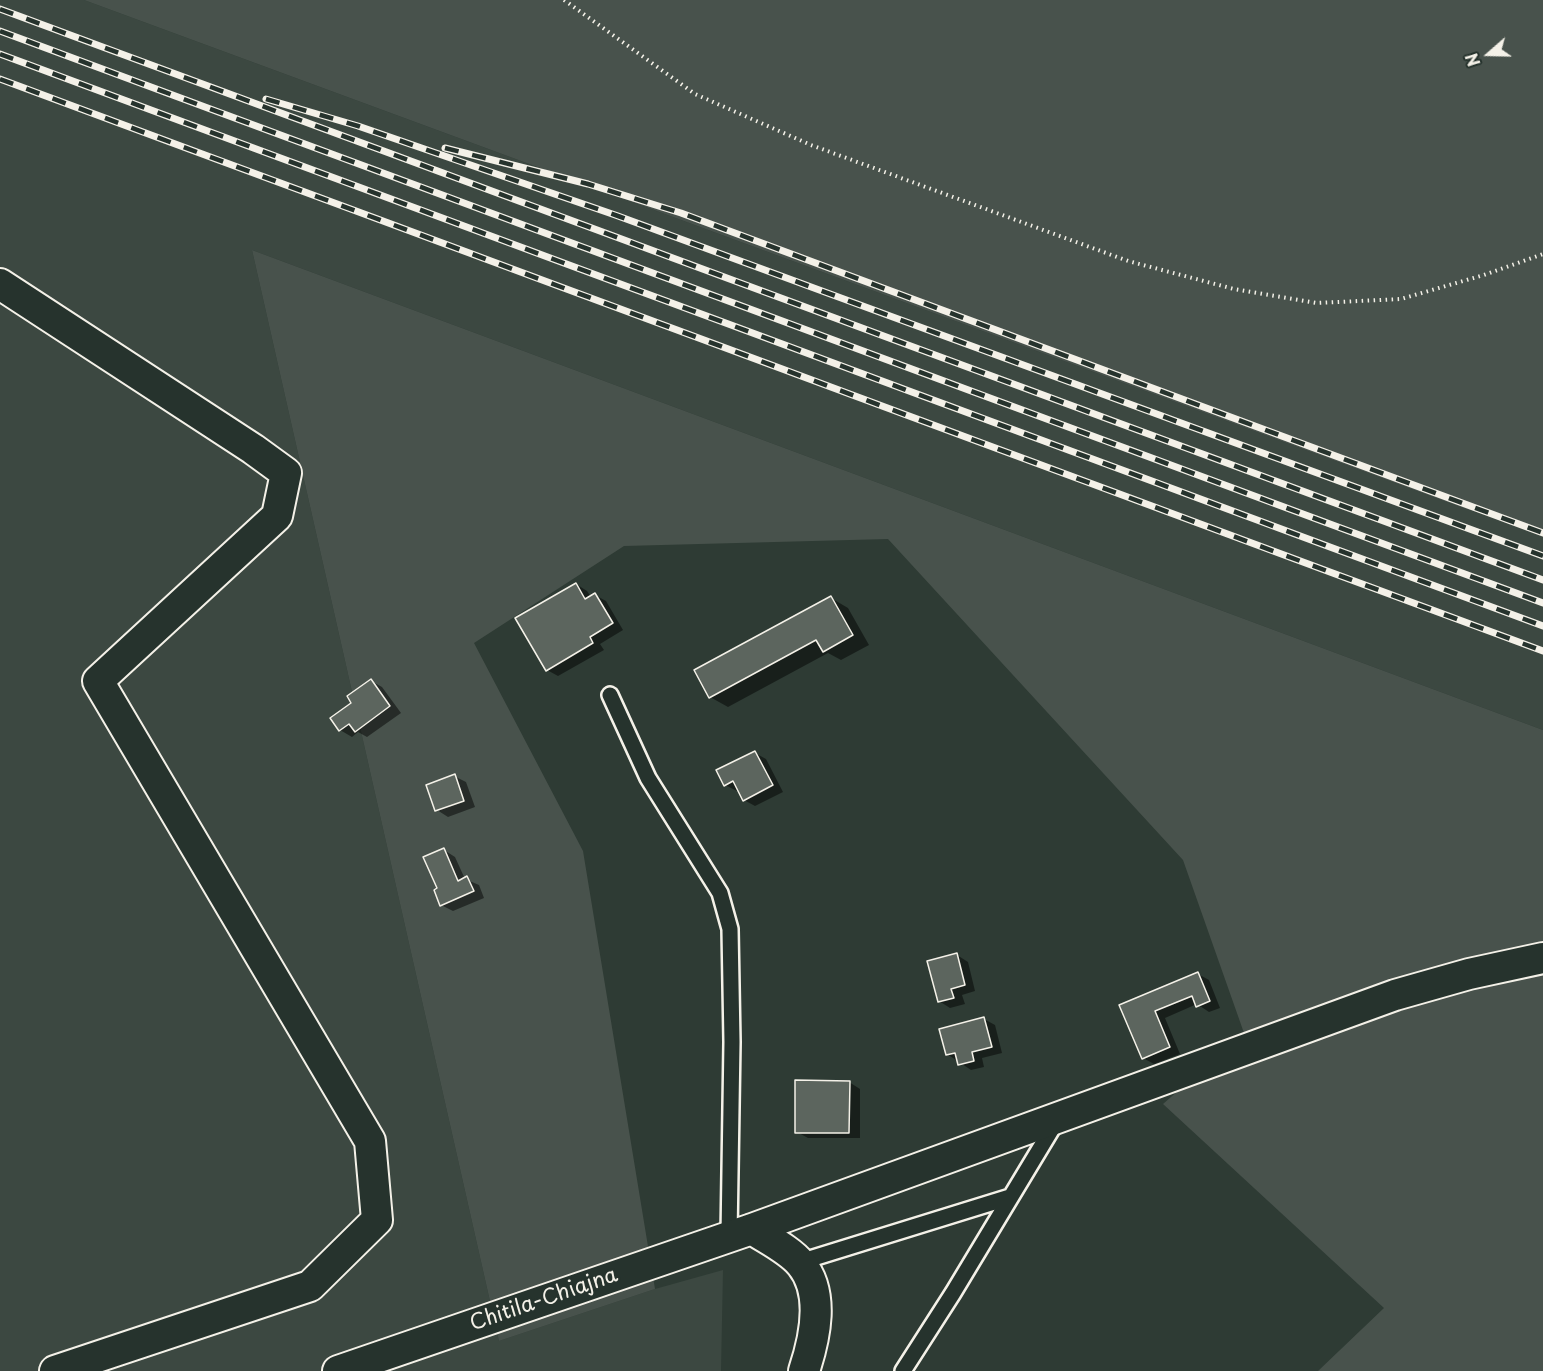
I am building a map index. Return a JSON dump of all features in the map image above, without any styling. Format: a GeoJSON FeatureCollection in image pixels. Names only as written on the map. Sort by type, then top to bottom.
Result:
{"type":"FeatureCollection","features":[{"type":"Feature","properties":{"kind":"street"},"geometry":{"type":"LineString","coordinates":[[0,284],[253,449],[286,473],[277,516],[98,681],[370,1141],[377,1220],[310,1286],[55,1371]]}},
{"type":"Feature","properties":{"kind":"street","name":"Chitila-Chiajna"},"geometry":{"type":"LineString","coordinates":[[338,1371],[740,1233],[1395,995],[1469,974],[1543,958]]}},
{"type":"Feature","properties":{"kind":"street"},"geometry":{"type":"LineString","coordinates":[[740,1233],[800,1262],[809,1275],[815,1299],[815,1332],[804,1371]]}},
{"type":"Feature","properties":{"kind":"lane"},"geometry":{"type":"LineString","coordinates":[[610,695],[648,778],[720,893],[730,929],[740,1233]]}},
{"type":"Feature","properties":{"kind":"lane"},"geometry":{"type":"LineString","coordinates":[[903,1371],[1059,1117]]}},
{"type":"Feature","properties":{"kind":"lane"},"geometry":{"type":"LineString","coordinates":[[800,1262],[1010,1197]]}},
{"type":"Feature","properties":{"kind":"path"},"geometry":{"type":"LineString","coordinates":[[564,0],[694,94],[811,145],[1128,261],[1223,286],[1317,303],[1401,298],[1484,275],[1543,254]]}},
{"type":"Feature","properties":{"kind":"shaded area"},"geometry":{"type":"Polygon","coordinates":[[[0,0],[84,0],[1463,508],[1543,533],[1543,730],[252,250],[499,1341],[655,1289],[723,1270],[721,1371],[0,1371],[0,0]]]}},
{"type":"Feature","properties":{"kind":"shaded area"},"geometry":{"type":"Polygon","coordinates":[[[84,0],[1543,0],[1543,533],[1463,508],[84,0]]]}},
{"type":"Feature","properties":{"kind":"shaded area"},"geometry":{"type":"Polygon","coordinates":[[[252,250],[1543,730],[1543,1371],[1318,1371],[1384,1308],[1163,1104],[1244,1033],[1183,860],[888,539],[624,546],[474,643],[583,851],[655,1289],[499,1341],[252,250]]]}},
{"type":"Feature","properties":{"kind":"building"},"geometry":{"type":"Polygon","coordinates":[[[576,583],[585,599],[595,593],[613,623],[590,637],[593,643],[546,671],[515,618],[576,583]]]}},
{"type":"Feature","properties":{"kind":"building"},"geometry":{"type":"Polygon","coordinates":[[[831,596],[853,635],[823,652],[816,640],[709,698],[694,670],[831,596]]]}},
{"type":"Feature","properties":{"kind":"building"},"geometry":{"type":"Polygon","coordinates":[[[371,679],[390,706],[355,732],[349,724],[339,731],[330,718],[351,703],[347,696],[371,679]]]}},
{"type":"Feature","properties":{"kind":"building"},"geometry":{"type":"Polygon","coordinates":[[[755,751],[773,785],[743,801],[733,781],[724,786],[716,770],[755,751]]]}},
{"type":"Feature","properties":{"kind":"building"},"geometry":{"type":"Polygon","coordinates":[[[455,774],[464,801],[435,811],[426,785],[455,774]]]}},
{"type":"Feature","properties":{"kind":"building"},"geometry":{"type":"Polygon","coordinates":[[[444,848],[458,881],[467,876],[474,891],[440,906],[434,890],[437,888],[423,857],[444,848]]]}},
{"type":"Feature","properties":{"kind":"building"},"geometry":{"type":"Polygon","coordinates":[[[957,953],[965,985],[951,989],[954,998],[938,1002],[927,961],[957,953]]]}},
{"type":"Feature","properties":{"kind":"building"},"geometry":{"type":"Polygon","coordinates":[[[1198,972],[1210,1001],[1196,1007],[1192,996],[1155,1011],[1170,1047],[1142,1059],[1119,1005],[1198,972]]]}},
{"type":"Feature","properties":{"kind":"building"},"geometry":{"type":"Polygon","coordinates":[[[984,1017],[992,1047],[972,1052],[974,1061],[958,1065],[955,1053],[946,1055],[939,1029],[984,1017]]]}},
{"type":"Feature","properties":{"kind":"building"},"geometry":{"type":"Polygon","coordinates":[[[795,1080],[850,1081],[849,1133],[795,1133],[795,1080]]]}},
{"type":"Feature","properties":{"kind":"railway"},"geometry":{"type":"LineString","coordinates":[[0,9],[1543,580]]}},
{"type":"Feature","properties":{"kind":"railway"},"geometry":{"type":"LineString","coordinates":[[0,31],[1543,603]]}},
{"type":"Feature","properties":{"kind":"railway"},"geometry":{"type":"LineString","coordinates":[[0,54],[1543,626]]}},
{"type":"Feature","properties":{"kind":"railway"},"geometry":{"type":"LineString","coordinates":[[0,79],[1543,651]]}},
{"type":"Feature","properties":{"kind":"railway"},"geometry":{"type":"LineString","coordinates":[[266,99],[358,126],[618,216],[1543,556]]}},
{"type":"Feature","properties":{"kind":"railway"},"geometry":{"type":"LineString","coordinates":[[445,148],[588,184],[681,213],[1543,533]]}}]}
